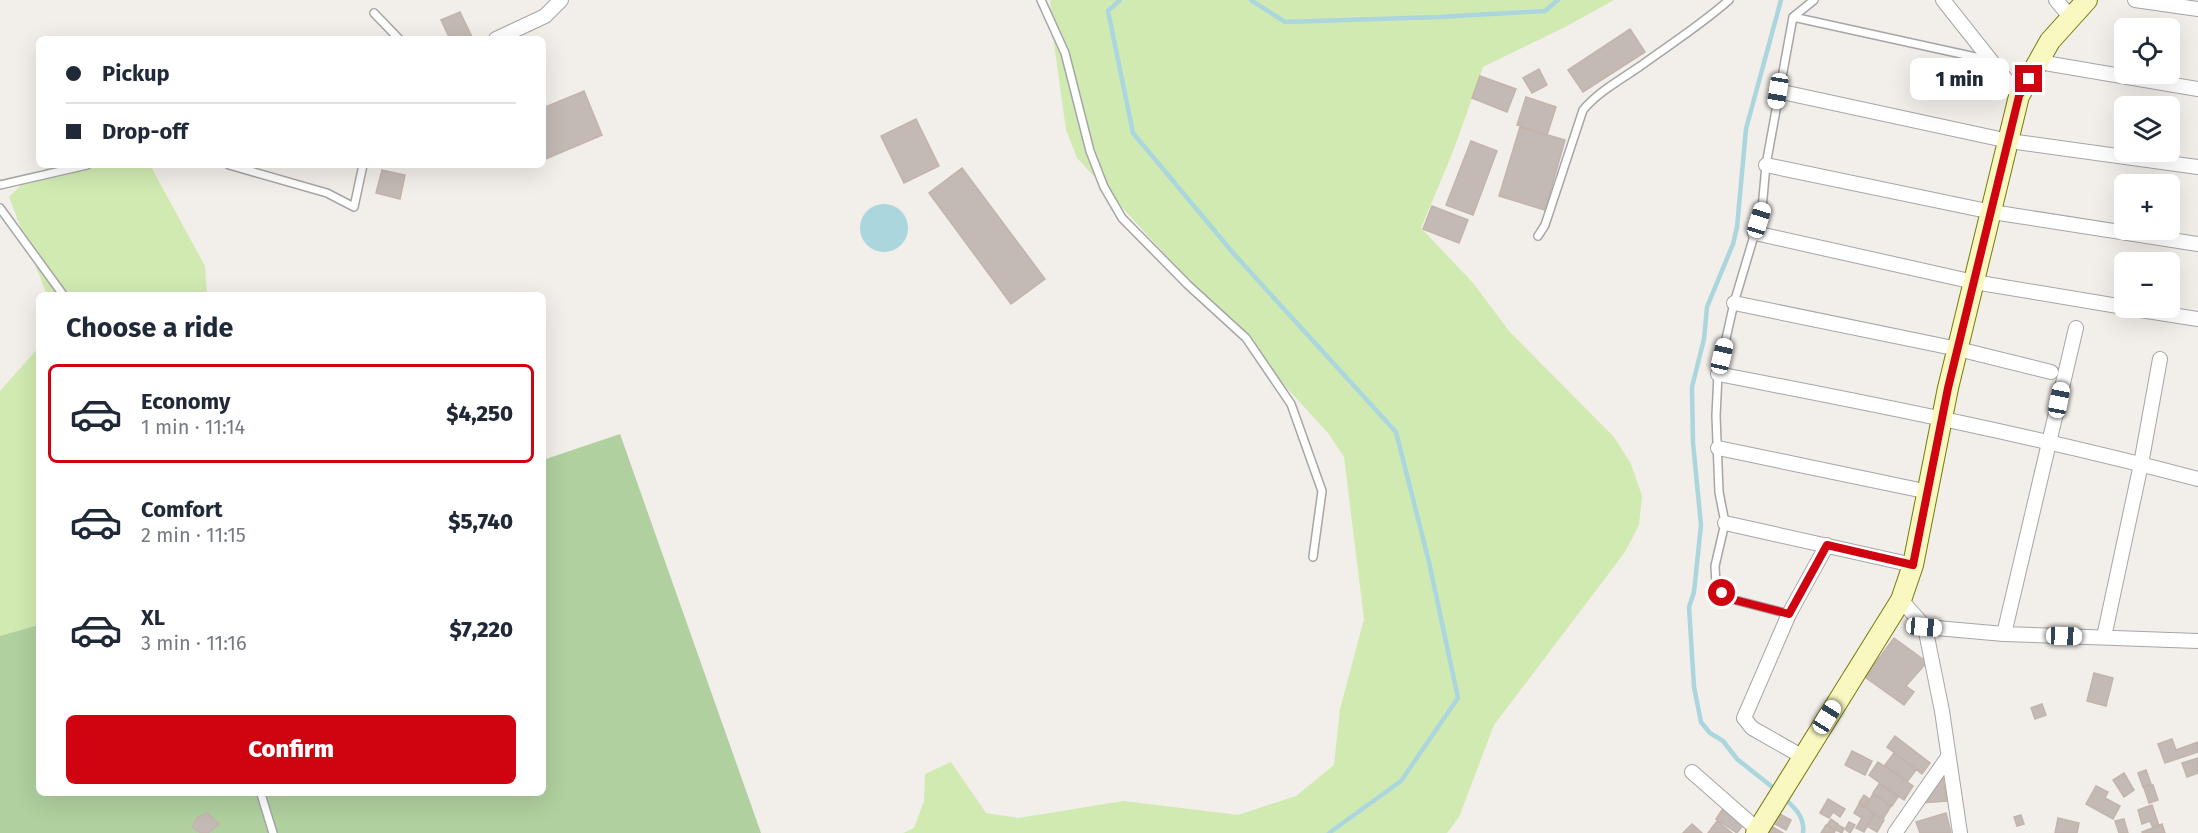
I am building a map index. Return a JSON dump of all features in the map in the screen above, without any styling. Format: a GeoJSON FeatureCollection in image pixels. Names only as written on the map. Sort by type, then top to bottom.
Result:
{"type":"FeatureCollection","features":[{"type":"Feature","properties":{"kind":"main road"},"geometry":{"type":"LineString","coordinates":[[1757,832],[1901,600],[1913,565],[1958,349],[2019,96],[2050,41],[2087,0]]}},
{"type":"Feature","properties":{"kind":"street"},"geometry":{"type":"LineString","coordinates":[[502,36],[545,16],[561,0]]}},
{"type":"Feature","properties":{"kind":"street"},"geometry":{"type":"LineString","coordinates":[[1943,0],[2019,96]]}},
{"type":"Feature","properties":{"kind":"street"},"geometry":{"type":"LineString","coordinates":[[2056,0],[2071,18]]}},
{"type":"Feature","properties":{"kind":"street"},"geometry":{"type":"LineString","coordinates":[[2135,0],[2198,9]]}},
{"type":"Feature","properties":{"kind":"street"},"geometry":{"type":"LineString","coordinates":[[2038,62],[2198,89]]}},
{"type":"Feature","properties":{"kind":"street"},"geometry":{"type":"LineString","coordinates":[[1778,91],[2009,141],[2198,167]]}},
{"type":"Feature","properties":{"kind":"street"},"geometry":{"type":"LineString","coordinates":[[1766,165],[1992,212],[2198,243]]}},
{"type":"Feature","properties":{"kind":"street"},"geometry":{"type":"LineString","coordinates":[[1755,233],[1974,282],[2114,305]]}},
{"type":"Feature","properties":{"kind":"street"},"geometry":{"type":"LineString","coordinates":[[1734,303],[1958,349],[2051,372]]}},
{"type":"Feature","properties":{"kind":"street"},"geometry":{"type":"LineString","coordinates":[[2180,317],[2198,320]]}},
{"type":"Feature","properties":{"kind":"street"},"geometry":{"type":"LineString","coordinates":[[2004,634],[2076,328]]}},
{"type":"Feature","properties":{"kind":"street"},"geometry":{"type":"LineString","coordinates":[[2104,637],[2141,464],[2160,359]]}},
{"type":"Feature","properties":{"kind":"street"},"geometry":{"type":"LineString","coordinates":[[1718,374],[2051,441],[2198,478]]}},
{"type":"Feature","properties":{"kind":"street"},"geometry":{"type":"LineString","coordinates":[[1718,448],[1929,492]]}},
{"type":"Feature","properties":{"kind":"street"},"geometry":{"type":"LineString","coordinates":[[1725,523],[1913,565]]}},
{"type":"Feature","properties":{"kind":"street"},"geometry":{"type":"LineString","coordinates":[[1803,757],[1752,728],[1744,718],[1789,614],[1827,545]]}},
{"type":"Feature","properties":{"kind":"street"},"geometry":{"type":"LineString","coordinates":[[1901,600],[1924,627],[1942,711],[1960,833]]}},
{"type":"Feature","properties":{"kind":"street"},"geometry":{"type":"LineString","coordinates":[[1924,627],[2004,634],[2198,641]]}},
{"type":"Feature","properties":{"kind":"street"},"geometry":{"type":"LineString","coordinates":[[1895,833],[1948,757]]}},
{"type":"Feature","properties":{"kind":"street"},"geometry":{"type":"LineString","coordinates":[[1692,772],[1757,832]]}},
{"type":"Feature","properties":{"kind":"lane"},"geometry":{"type":"LineString","coordinates":[[1041,0],[1065,53],[1094,160],[1104,187],[1122,218],[1188,285],[1246,338],[1291,404],[1322,491],[1313,557]]}},
{"type":"Feature","properties":{"kind":"lane"},"geometry":{"type":"LineString","coordinates":[[1538,236],[1545,225],[1583,110],[1607,88],[1686,34],[1729,0]]}},
{"type":"Feature","properties":{"kind":"lane"},"geometry":{"type":"LineString","coordinates":[[1789,614],[1727,598],[1716,585],[1715,566],[1725,523],[1719,492],[1716,416],[1718,374],[1734,303],[1762,208],[1766,165],[1778,91],[1793,17],[1814,0]]}},
{"type":"Feature","properties":{"kind":"lane"},"geometry":{"type":"LineString","coordinates":[[374,13],[396,36]]}},
{"type":"Feature","properties":{"kind":"lane"},"geometry":{"type":"LineString","coordinates":[[1793,17],[1991,61]]}},
{"type":"Feature","properties":{"kind":"lane"},"geometry":{"type":"LineString","coordinates":[[0,185],[74,168]]}},
{"type":"Feature","properties":{"kind":"lane"},"geometry":{"type":"LineString","coordinates":[[240,168],[327,193],[354,207],[362,168]]}},
{"type":"Feature","properties":{"kind":"lane"},"geometry":{"type":"LineString","coordinates":[[0,208],[61,292]]}},
{"type":"Feature","properties":{"kind":"lane"},"geometry":{"type":"LineString","coordinates":[[262,796],[273,833]]}},
{"type":"Feature","properties":{"kind":"green space"},"geometry":{"type":"Polygon","coordinates":[[[1050,0],[1614,0],[1483,67],[1454,149],[1421,228],[1473,283],[1509,331],[1614,437],[1631,464],[1642,496],[1639,525],[1625,552],[1494,725],[1459,817],[1447,833],[903,833],[914,828],[924,801],[925,774],[951,762],[986,813],[1018,818],[1124,801],[1238,815],[1296,796],[1334,765],[1340,709],[1364,619],[1344,457],[1328,433],[1077,158],[1066,130],[1050,0]]]}},
{"type":"Feature","properties":{"kind":"green space"},"geometry":{"type":"Polygon","coordinates":[[[47,168],[152,168],[205,266],[207,292],[46,292],[9,197],[30,176],[47,168]]]}},
{"type":"Feature","properties":{"kind":"green space"},"geometry":{"type":"Polygon","coordinates":[[[36,350],[36,672],[0,676],[0,391],[36,350]]]}},
{"type":"Feature","properties":{"kind":"green space"},"geometry":{"type":"Polygon","coordinates":[[[620,434],[761,833],[0,833],[0,636],[36,626],[36,796],[546,796],[546,459],[620,434]]]}},
{"type":"Feature","properties":{"kind":"water"},"geometry":{"type":"Polygon","coordinates":[[[884,204],[901,211],[908,228],[901,245],[884,252],[867,245],[860,228],[867,211],[884,204]]]}},
{"type":"Feature","properties":{"kind":"building"},"geometry":{"type":"Polygon","coordinates":[[[460,12],[472,36],[449,36],[441,20],[460,12]]]}},
{"type":"Feature","properties":{"kind":"building"},"geometry":{"type":"Polygon","coordinates":[[[1630,29],[1645,52],[1583,92],[1568,70],[1630,29]]]}},
{"type":"Feature","properties":{"kind":"building"},"geometry":{"type":"Polygon","coordinates":[[[1539,69],[1547,85],[1532,93],[1523,78],[1539,69]]]}},
{"type":"Feature","properties":{"kind":"building"},"geometry":{"type":"Polygon","coordinates":[[[1480,76],[1516,89],[1507,112],[1472,98],[1480,76]]]}},
{"type":"Feature","properties":{"kind":"building"},"geometry":{"type":"Polygon","coordinates":[[[584,91],[602,135],[546,159],[546,107],[584,91]]]}},
{"type":"Feature","properties":{"kind":"building"},"geometry":{"type":"Polygon","coordinates":[[[1526,97],[1556,107],[1547,135],[1517,125],[1526,97]]]}},
{"type":"Feature","properties":{"kind":"building"},"geometry":{"type":"Polygon","coordinates":[[[916,119],[939,166],[904,183],[881,136],[916,119]]]}},
{"type":"Feature","properties":{"kind":"building"},"geometry":{"type":"Polygon","coordinates":[[[1520,127],[1565,140],[1545,210],[1499,196],[1520,127]]]}},
{"type":"Feature","properties":{"kind":"building"},"geometry":{"type":"Polygon","coordinates":[[[1471,141],[1497,151],[1473,215],[1446,205],[1471,141]]]}},
{"type":"Feature","properties":{"kind":"building"},"geometry":{"type":"Polygon","coordinates":[[[962,168],[1045,279],[1011,304],[929,193],[962,168]]]}},
{"type":"Feature","properties":{"kind":"building"},"geometry":{"type":"Polygon","coordinates":[[[382,170],[405,175],[400,199],[376,193],[382,170]]]}},
{"type":"Feature","properties":{"kind":"building"},"geometry":{"type":"Polygon","coordinates":[[[1432,206],[1468,220],[1459,243],[1423,229],[1432,206]]]}},
{"type":"Feature","properties":{"kind":"building"},"geometry":{"type":"Polygon","coordinates":[[[1894,638],[1927,662],[1906,686],[1914,692],[1904,705],[1865,677],[1894,638]]]}},
{"type":"Feature","properties":{"kind":"building"},"geometry":{"type":"Polygon","coordinates":[[[2094,673],[2113,678],[2106,706],[2087,701],[2094,673]]]}},
{"type":"Feature","properties":{"kind":"building"},"geometry":{"type":"Polygon","coordinates":[[[2042,704],[2046,715],[2035,719],[2031,708],[2042,704]]]}},
{"type":"Feature","properties":{"kind":"building"},"geometry":{"type":"Polygon","coordinates":[[[1895,736],[1930,763],[1922,774],[1887,747],[1895,736]]]}},
{"type":"Feature","properties":{"kind":"building"},"geometry":{"type":"Polygon","coordinates":[[[2172,739],[2176,750],[2198,742],[2198,752],[2165,763],[2158,744],[2172,739]]]}},
{"type":"Feature","properties":{"kind":"building"},"geometry":{"type":"Polygon","coordinates":[[[1852,751],[1872,761],[1865,775],[1845,765],[1852,751]]]}},
{"type":"Feature","properties":{"kind":"building"},"geometry":{"type":"Polygon","coordinates":[[[1894,753],[1916,770],[1907,782],[1885,765],[1894,753]]]}},
{"type":"Feature","properties":{"kind":"building"},"geometry":{"type":"Polygon","coordinates":[[[2198,758],[2198,773],[2187,777],[2182,763],[2198,758]]]}},
{"type":"Feature","properties":{"kind":"building"},"geometry":{"type":"Polygon","coordinates":[[[1878,762],[1913,786],[1904,800],[1869,775],[1878,762]]]}},
{"type":"Feature","properties":{"kind":"building"},"geometry":{"type":"Polygon","coordinates":[[[2146,770],[2151,784],[2143,787],[2138,773],[2146,770]]]}},
{"type":"Feature","properties":{"kind":"building"},"geometry":{"type":"Polygon","coordinates":[[[1942,773],[1947,801],[1921,803],[1942,773]]]}},
{"type":"Feature","properties":{"kind":"building"},"geometry":{"type":"Polygon","coordinates":[[[2124,773],[2134,790],[2124,797],[2113,780],[2124,773]]]}},
{"type":"Feature","properties":{"kind":"building"},"geometry":{"type":"Polygon","coordinates":[[[1879,784],[1898,797],[1892,806],[1873,793],[1879,784]]]}},
{"type":"Feature","properties":{"kind":"building"},"geometry":{"type":"Polygon","coordinates":[[[2153,785],[2158,800],[2149,803],[2144,788],[2153,785]]]}},
{"type":"Feature","properties":{"kind":"building"},"geometry":{"type":"Polygon","coordinates":[[[2096,786],[2108,792],[2105,798],[2120,806],[2113,819],[2086,804],[2096,786]]]}},
{"type":"Feature","properties":{"kind":"building"},"geometry":{"type":"Polygon","coordinates":[[[1873,794],[1891,806],[1883,819],[1865,807],[1873,794]]]}},
{"type":"Feature","properties":{"kind":"building"},"geometry":{"type":"Polygon","coordinates":[[[1864,795],[1869,799],[1864,806],[1859,803],[1864,795]]]}},
{"type":"Feature","properties":{"kind":"building"},"geometry":{"type":"Polygon","coordinates":[[[1828,799],[1845,809],[1840,817],[1833,812],[1829,818],[1820,813],[1828,799]]]}},
{"type":"Feature","properties":{"kind":"building"},"geometry":{"type":"Polygon","coordinates":[[[1859,804],[1874,814],[1864,832],[1856,828],[1862,818],[1854,813],[1859,804]]]}},
{"type":"Feature","properties":{"kind":"building"},"geometry":{"type":"Polygon","coordinates":[[[2152,805],[2159,826],[2153,828],[2150,821],[2142,824],[2138,810],[2152,805]]]}},
{"type":"Feature","properties":{"kind":"building"},"geometry":{"type":"Polygon","coordinates":[[[1724,807],[1745,822],[1737,833],[1716,819],[1724,807]]]}},
{"type":"Feature","properties":{"kind":"building"},"geometry":{"type":"Polygon","coordinates":[[[207,813],[219,824],[208,833],[201,833],[192,827],[198,817],[207,813]]]}},
{"type":"Feature","properties":{"kind":"building"},"geometry":{"type":"Polygon","coordinates":[[[1778,813],[1791,820],[1786,830],[1773,823],[1778,813]]]}},
{"type":"Feature","properties":{"kind":"building"},"geometry":{"type":"Polygon","coordinates":[[[1946,813],[1951,833],[1920,833],[1916,822],[1946,813]]]}},
{"type":"Feature","properties":{"kind":"building"},"geometry":{"type":"Polygon","coordinates":[[[1875,814],[1884,820],[1877,832],[1867,826],[1875,814]]]}},
{"type":"Feature","properties":{"kind":"building"},"geometry":{"type":"Polygon","coordinates":[[[2021,815],[2024,824],[2017,826],[2014,817],[2021,815]]]}},
{"type":"Feature","properties":{"kind":"building"},"geometry":{"type":"Polygon","coordinates":[[[2058,818],[2079,823],[2077,833],[2055,833],[2058,818]]]}},
{"type":"Feature","properties":{"kind":"building"},"geometry":{"type":"Polygon","coordinates":[[[1831,819],[1838,824],[1835,830],[1827,825],[1831,819]]]}},
{"type":"Feature","properties":{"kind":"building"},"geometry":{"type":"Polygon","coordinates":[[[2124,819],[2128,833],[2119,833],[2115,821],[2124,819]]]}},
{"type":"Feature","properties":{"kind":"building"},"geometry":{"type":"Polygon","coordinates":[[[1717,821],[1732,833],[1708,833],[1717,821]]]}},
{"type":"Feature","properties":{"kind":"building"},"geometry":{"type":"Polygon","coordinates":[[[1849,822],[1855,825],[1850,833],[1845,829],[1849,822]]]}},
{"type":"Feature","properties":{"kind":"building"},"geometry":{"type":"Polygon","coordinates":[[[1692,824],[1702,833],[1683,833],[1692,824]]]}},
{"type":"Feature","properties":{"kind":"building"},"geometry":{"type":"Polygon","coordinates":[[[2162,824],[2165,833],[2142,832],[2162,824]]]}},
{"type":"Feature","properties":{"kind":"building"},"geometry":{"type":"Polygon","coordinates":[[[1826,825],[1835,831],[1834,833],[1821,833],[1826,825]]]}},
{"type":"Feature","properties":{"kind":"building"},"geometry":{"type":"Polygon","coordinates":[[[1838,825],[1844,828],[1842,833],[1836,830],[1838,825]]]}},
{"type":"Feature","properties":{"kind":"building"},"geometry":{"type":"Polygon","coordinates":[[[1771,826],[1783,833],[1767,833],[1771,826]]]}},
{"type":"Feature","properties":{"kind":"waterway"},"geometry":{"type":"LineString","coordinates":[[1120,0],[1108,11],[1133,133],[1234,254],[1396,432],[1429,562],[1458,698],[1401,781],[1329,833]]}},
{"type":"Feature","properties":{"kind":"waterway"},"geometry":{"type":"LineString","coordinates":[[1251,0],[1285,22],[1545,11],[1558,0]]}},
{"type":"Feature","properties":{"kind":"waterway"},"geometry":{"type":"LineString","coordinates":[[1776,790],[1737,759],[1723,741],[1710,733],[1701,722],[1694,687],[1689,607],[1694,592],[1701,525],[1693,443],[1692,387],[1704,339],[1707,307],[1733,244],[1737,227],[1746,129],[1781,0]]}},
{"type":"Feature","properties":{"kind":"waterway"},"geometry":{"type":"LineString","coordinates":[[1784,798],[1801,818],[1803,833]]}},
{"type":"Feature","properties":{"kind":"route"},"geometry":{"type":"LineString","coordinates":[[1722,593],[1727,598],[1789,614],[1827,545],[1913,565],[1948,388],[2019,96],[2029,79]]}}]}
